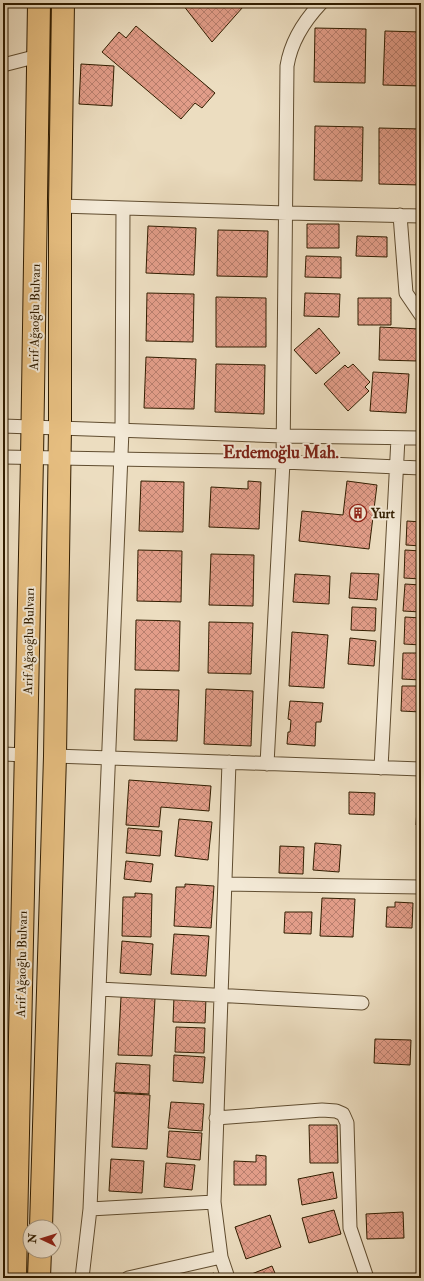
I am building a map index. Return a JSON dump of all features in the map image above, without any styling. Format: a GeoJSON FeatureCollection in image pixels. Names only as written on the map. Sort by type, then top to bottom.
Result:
{"type":"FeatureCollection","features":[{"type":"Feature","properties":{"kind":"highway","name":"Arif Ağaoğlu Bulvarı"},"geometry":{"type":"LineString","coordinates":[[15,1278],[32,458],[39,3]]}},
{"type":"Feature","properties":{"kind":"highway","name":"Arif Ağaoğlu Bulvarı"},"geometry":{"type":"LineString","coordinates":[[41,1219],[55,756],[60,458],[60,206],[64,3]]}},
{"type":"Feature","properties":{"kind":"highway"},"geometry":{"type":"LineString","coordinates":[[40,1259],[40,1278]]}},
{"type":"Feature","properties":{"kind":"street"},"geometry":{"type":"LineString","coordinates":[[267,764],[283,462],[287,213],[287,66],[290,48],[310,15],[321,3]]}},
{"type":"Feature","properties":{"kind":"street"},"geometry":{"type":"LineString","coordinates":[[3,64],[38,56]]}},
{"type":"Feature","properties":{"kind":"street"},"geometry":{"type":"LineString","coordinates":[[60,206],[123,209],[421,216]]}},
{"type":"Feature","properties":{"kind":"street"},"geometry":{"type":"LineString","coordinates":[[82,1278],[90,1209],[122,430],[123,209]]}},
{"type":"Feature","properties":{"kind":"street"},"geometry":{"type":"LineString","coordinates":[[400,215],[406,293],[421,315]]}},
{"type":"Feature","properties":{"kind":"street"},"geometry":{"type":"LineString","coordinates":[[3,426],[283,436],[421,438]]}},
{"type":"Feature","properties":{"kind":"street"},"geometry":{"type":"LineString","coordinates":[[381,768],[398,438]]}},
{"type":"Feature","properties":{"kind":"street"},"geometry":{"type":"LineString","coordinates":[[3,457],[283,462],[421,468]]}},
{"type":"Feature","properties":{"kind":"street"},"geometry":{"type":"LineString","coordinates":[[3,754],[26,755]]}},
{"type":"Feature","properties":{"kind":"street"},"geometry":{"type":"LineString","coordinates":[[55,756],[421,769]]}},
{"type":"Feature","properties":{"kind":"street"},"geometry":{"type":"LineString","coordinates":[[228,1278],[221,1257],[214,1202],[229,762]]}},
{"type":"Feature","properties":{"kind":"street"},"geometry":{"type":"LineString","coordinates":[[225,884],[421,887]]}},
{"type":"Feature","properties":{"kind":"street"},"geometry":{"type":"LineString","coordinates":[[98,989],[362,1004]]}},
{"type":"Feature","properties":{"kind":"street"},"geometry":{"type":"LineString","coordinates":[[216,1118],[322,1110],[336,1111],[342,1114],[347,1123],[350,1228],[367,1278]]}},
{"type":"Feature","properties":{"kind":"street"},"geometry":{"type":"LineString","coordinates":[[90,1209],[214,1202]]}},
{"type":"Feature","properties":{"kind":"street"},"geometry":{"type":"LineString","coordinates":[[128,1278],[221,1257]]}},
{"type":"Feature","properties":{"kind":"building"},"geometry":{"type":"Polygon","coordinates":[[[186,3],[239,3],[243,7],[212,42],[183,5],[186,3]]]}},
{"type":"Feature","properties":{"kind":"building"},"geometry":{"type":"Polygon","coordinates":[[[136,26],[215,93],[202,108],[195,103],[181,119],[102,52],[119,32],[126,38],[136,26]]]}},
{"type":"Feature","properties":{"kind":"building"},"geometry":{"type":"Polygon","coordinates":[[[315,28],[366,29],[365,83],[314,82],[315,28]]]}},
{"type":"Feature","properties":{"kind":"building"},"geometry":{"type":"Polygon","coordinates":[[[385,31],[421,32],[421,86],[383,85],[385,31]]]}},
{"type":"Feature","properties":{"kind":"building"},"geometry":{"type":"Polygon","coordinates":[[[81,64],[114,66],[112,106],[79,104],[81,64]]]}},
{"type":"Feature","properties":{"kind":"building"},"geometry":{"type":"Polygon","coordinates":[[[315,126],[363,127],[362,181],[314,180],[315,126]]]}},
{"type":"Feature","properties":{"kind":"building"},"geometry":{"type":"Polygon","coordinates":[[[379,128],[421,129],[421,185],[379,184],[379,128]]]}},
{"type":"Feature","properties":{"kind":"building"},"geometry":{"type":"Polygon","coordinates":[[[307,224],[339,224],[339,248],[307,248],[307,224]]]}},
{"type":"Feature","properties":{"kind":"building"},"geometry":{"type":"Polygon","coordinates":[[[148,226],[196,228],[194,275],[146,273],[148,226]]]}},
{"type":"Feature","properties":{"kind":"building"},"geometry":{"type":"Polygon","coordinates":[[[218,230],[268,231],[267,277],[217,276],[218,230]]]}},
{"type":"Feature","properties":{"kind":"building"},"geometry":{"type":"Polygon","coordinates":[[[357,236],[387,237],[387,257],[356,256],[357,236]]]}},
{"type":"Feature","properties":{"kind":"building"},"geometry":{"type":"Polygon","coordinates":[[[306,256],[341,257],[341,278],[305,277],[306,256]]]}},
{"type":"Feature","properties":{"kind":"building"},"geometry":{"type":"Polygon","coordinates":[[[147,293],[194,294],[193,342],[146,341],[147,293]]]}},
{"type":"Feature","properties":{"kind":"building"},"geometry":{"type":"Polygon","coordinates":[[[305,293],[340,294],[339,317],[304,316],[305,293]]]}},
{"type":"Feature","properties":{"kind":"building"},"geometry":{"type":"Polygon","coordinates":[[[216,297],[266,298],[266,347],[216,347],[216,297]]]}},
{"type":"Feature","properties":{"kind":"building"},"geometry":{"type":"Polygon","coordinates":[[[358,298],[391,298],[391,325],[358,325],[358,298]]]}},
{"type":"Feature","properties":{"kind":"building"},"geometry":{"type":"Polygon","coordinates":[[[380,327],[419,329],[418,361],[379,360],[380,327]]]}},
{"type":"Feature","properties":{"kind":"building"},"geometry":{"type":"Polygon","coordinates":[[[319,328],[340,353],[316,374],[294,350],[319,328]]]}},
{"type":"Feature","properties":{"kind":"building"},"geometry":{"type":"Polygon","coordinates":[[[146,357],[196,359],[194,409],[144,408],[146,357]]]}},
{"type":"Feature","properties":{"kind":"building"},"geometry":{"type":"Polygon","coordinates":[[[216,364],[265,365],[264,414],[215,412],[216,364]]]}},
{"type":"Feature","properties":{"kind":"building"},"geometry":{"type":"Polygon","coordinates":[[[353,364],[370,382],[365,387],[369,391],[348,411],[324,384],[345,365],[348,368],[353,364]]]}},
{"type":"Feature","properties":{"kind":"building"},"geometry":{"type":"Polygon","coordinates":[[[373,372],[409,374],[406,413],[370,411],[373,372]]]}},
{"type":"Feature","properties":{"kind":"building"},"geometry":{"type":"Polygon","coordinates":[[[141,481],[184,482],[183,532],[139,531],[141,481]]]}},
{"type":"Feature","properties":{"kind":"building"},"geometry":{"type":"Polygon","coordinates":[[[248,481],[261,482],[259,529],[209,527],[211,487],[248,489],[248,481]]]}},
{"type":"Feature","properties":{"kind":"building","name":"Yurt"},"geometry":{"type":"Polygon","coordinates":[[[347,481],[377,485],[369,549],[299,541],[302,511],[343,515],[347,481]]]}},
{"type":"Feature","properties":{"kind":"building"},"geometry":{"type":"Polygon","coordinates":[[[407,521],[421,522],[421,546],[406,545],[407,521]]]}},
{"type":"Feature","properties":{"kind":"building"},"geometry":{"type":"Polygon","coordinates":[[[138,550],[182,551],[181,602],[137,601],[138,550]]]}},
{"type":"Feature","properties":{"kind":"building"},"geometry":{"type":"Polygon","coordinates":[[[405,550],[421,551],[421,579],[404,578],[405,550]]]}},
{"type":"Feature","properties":{"kind":"building"},"geometry":{"type":"Polygon","coordinates":[[[211,554],[254,555],[253,606],[209,605],[211,554]]]}},
{"type":"Feature","properties":{"kind":"building"},"geometry":{"type":"Polygon","coordinates":[[[351,573],[379,574],[377,600],[349,598],[351,573]]]}},
{"type":"Feature","properties":{"kind":"building"},"geometry":{"type":"Polygon","coordinates":[[[295,574],[330,576],[329,604],[293,602],[295,574]]]}},
{"type":"Feature","properties":{"kind":"building"},"geometry":{"type":"Polygon","coordinates":[[[405,584],[421,585],[421,612],[403,611],[405,584]]]}},
{"type":"Feature","properties":{"kind":"building"},"geometry":{"type":"Polygon","coordinates":[[[352,607],[376,608],[375,631],[351,630],[352,607]]]}},
{"type":"Feature","properties":{"kind":"building"},"geometry":{"type":"Polygon","coordinates":[[[405,617],[421,618],[421,645],[404,644],[405,617]]]}},
{"type":"Feature","properties":{"kind":"building"},"geometry":{"type":"Polygon","coordinates":[[[136,620],[180,621],[179,671],[135,670],[136,620]]]}},
{"type":"Feature","properties":{"kind":"building"},"geometry":{"type":"Polygon","coordinates":[[[209,622],[253,623],[251,674],[208,673],[209,622]]]}},
{"type":"Feature","properties":{"kind":"building"},"geometry":{"type":"Polygon","coordinates":[[[292,632],[328,635],[324,688],[289,686],[292,632]]]}},
{"type":"Feature","properties":{"kind":"building"},"geometry":{"type":"Polygon","coordinates":[[[350,638],[376,641],[374,666],[348,664],[350,638]]]}},
{"type":"Feature","properties":{"kind":"building"},"geometry":{"type":"Polygon","coordinates":[[[403,653],[421,653],[421,680],[402,679],[403,653]]]}},
{"type":"Feature","properties":{"kind":"building"},"geometry":{"type":"Polygon","coordinates":[[[402,686],[421,686],[421,712],[401,711],[402,686]]]}},
{"type":"Feature","properties":{"kind":"building"},"geometry":{"type":"Polygon","coordinates":[[[135,689],[179,690],[177,741],[134,740],[135,689]]]}},
{"type":"Feature","properties":{"kind":"building"},"geometry":{"type":"Polygon","coordinates":[[[206,689],[253,691],[251,746],[204,744],[206,689]]]}},
{"type":"Feature","properties":{"kind":"building"},"geometry":{"type":"Polygon","coordinates":[[[290,701],[323,703],[321,722],[316,722],[315,746],[287,744],[291,720],[288,719],[290,701]]]}},
{"type":"Feature","properties":{"kind":"building"},"geometry":{"type":"Polygon","coordinates":[[[129,780],[211,786],[209,811],[161,807],[159,827],[126,825],[129,780]]]}},
{"type":"Feature","properties":{"kind":"building"},"geometry":{"type":"Polygon","coordinates":[[[349,792],[375,793],[374,815],[349,814],[349,792]]]}},
{"type":"Feature","properties":{"kind":"building"},"geometry":{"type":"Polygon","coordinates":[[[418,792],[421,792],[421,825],[416,825],[418,792]]]}},
{"type":"Feature","properties":{"kind":"building"},"geometry":{"type":"Polygon","coordinates":[[[179,819],[212,822],[208,860],[175,856],[179,819]]]}},
{"type":"Feature","properties":{"kind":"building"},"geometry":{"type":"Polygon","coordinates":[[[128,828],[162,831],[160,856],[126,853],[128,828]]]}},
{"type":"Feature","properties":{"kind":"building"},"geometry":{"type":"Polygon","coordinates":[[[315,843],[341,845],[339,872],[313,870],[315,843]]]}},
{"type":"Feature","properties":{"kind":"building"},"geometry":{"type":"Polygon","coordinates":[[[280,846],[304,847],[303,874],[279,873],[280,846]]]}},
{"type":"Feature","properties":{"kind":"building"},"geometry":{"type":"Polygon","coordinates":[[[126,861],[153,864],[151,882],[124,879],[126,861]]]}},
{"type":"Feature","properties":{"kind":"building"},"geometry":{"type":"Polygon","coordinates":[[[185,884],[214,886],[211,928],[174,926],[176,887],[185,887],[185,884]]]}},
{"type":"Feature","properties":{"kind":"building"},"geometry":{"type":"Polygon","coordinates":[[[135,893],[152,894],[151,937],[122,936],[123,897],[135,897],[135,893]]]}},
{"type":"Feature","properties":{"kind":"building"},"geometry":{"type":"Polygon","coordinates":[[[322,898],[355,899],[353,937],[320,936],[322,898]]]}},
{"type":"Feature","properties":{"kind":"building"},"geometry":{"type":"Polygon","coordinates":[[[395,902],[413,903],[412,928],[386,927],[387,907],[395,907],[395,902]]]}},
{"type":"Feature","properties":{"kind":"building"},"geometry":{"type":"Polygon","coordinates":[[[285,912],[312,912],[311,934],[284,933],[285,912]]]}},
{"type":"Feature","properties":{"kind":"building"},"geometry":{"type":"Polygon","coordinates":[[[174,934],[209,936],[206,976],[171,974],[174,934]]]}},
{"type":"Feature","properties":{"kind":"building"},"geometry":{"type":"Polygon","coordinates":[[[122,941],[153,944],[151,975],[120,973],[122,941]]]}},
{"type":"Feature","properties":{"kind":"building"},"geometry":{"type":"Polygon","coordinates":[[[174,996],[206,998],[205,1023],[173,1022],[174,996]]]}},
{"type":"Feature","properties":{"kind":"building"},"geometry":{"type":"Polygon","coordinates":[[[121,997],[155,998],[152,1056],[118,1055],[121,997]]]}},
{"type":"Feature","properties":{"kind":"building"},"geometry":{"type":"Polygon","coordinates":[[[176,1027],[205,1028],[204,1053],[175,1052],[176,1027]]]}},
{"type":"Feature","properties":{"kind":"building"},"geometry":{"type":"Polygon","coordinates":[[[375,1039],[411,1040],[410,1065],[374,1063],[375,1039]]]}},
{"type":"Feature","properties":{"kind":"building"},"geometry":{"type":"Polygon","coordinates":[[[174,1055],[205,1057],[203,1083],[173,1081],[174,1055]]]}},
{"type":"Feature","properties":{"kind":"building"},"geometry":{"type":"Polygon","coordinates":[[[116,1063],[150,1065],[149,1094],[114,1092],[116,1063]]]}},
{"type":"Feature","properties":{"kind":"building"},"geometry":{"type":"Polygon","coordinates":[[[115,1093],[150,1095],[147,1149],[112,1147],[115,1093]]]}},
{"type":"Feature","properties":{"kind":"building"},"geometry":{"type":"Polygon","coordinates":[[[171,1102],[204,1104],[202,1131],[168,1128],[171,1102]]]}},
{"type":"Feature","properties":{"kind":"building"},"geometry":{"type":"Polygon","coordinates":[[[309,1125],[337,1125],[338,1163],[310,1163],[309,1125]]]}},
{"type":"Feature","properties":{"kind":"building"},"geometry":{"type":"Polygon","coordinates":[[[169,1131],[202,1133],[200,1160],[167,1157],[169,1131]]]}},
{"type":"Feature","properties":{"kind":"building"},"geometry":{"type":"Polygon","coordinates":[[[256,1155],[266,1156],[266,1185],[234,1185],[234,1161],[256,1162],[256,1155]]]}},
{"type":"Feature","properties":{"kind":"building"},"geometry":{"type":"Polygon","coordinates":[[[111,1159],[144,1161],[142,1193],[109,1191],[111,1159]]]}},
{"type":"Feature","properties":{"kind":"building"},"geometry":{"type":"Polygon","coordinates":[[[166,1163],[195,1165],[192,1190],[164,1187],[166,1163]]]}},
{"type":"Feature","properties":{"kind":"building"},"geometry":{"type":"Polygon","coordinates":[[[333,1172],[337,1198],[302,1205],[298,1179],[333,1172]]]}},
{"type":"Feature","properties":{"kind":"building"},"geometry":{"type":"Polygon","coordinates":[[[334,1210],[341,1234],[309,1243],[302,1218],[334,1210]]]}},
{"type":"Feature","properties":{"kind":"building"},"geometry":{"type":"Polygon","coordinates":[[[403,1212],[404,1238],[367,1239],[366,1214],[403,1212]]]}},
{"type":"Feature","properties":{"kind":"building"},"geometry":{"type":"Polygon","coordinates":[[[270,1215],[281,1247],[246,1259],[235,1227],[270,1215]]]}},
{"type":"Feature","properties":{"kind":"building"},"geometry":{"type":"Polygon","coordinates":[[[272,1266],[277,1278],[250,1278],[249,1275],[272,1266]]]}},
{"type":"Feature","properties":{"kind":"building"},"geometry":{"type":"Polygon","coordinates":[[[214,1273],[215,1278],[197,1278],[214,1273]]]}},
{"type":"Feature","properties":{"kind":"building"},"geometry":{"type":"Polygon","coordinates":[[[345,1274],[347,1278],[334,1278],[345,1274]]]}},
{"type":"Feature","properties":{"kind":"place","name":"Yurt"},"geometry":{"type":"Point","coordinates":[358,513]}},
{"type":"Feature","properties":{"kind":"district","name":"Erdemoğlu Mah."},"geometry":{"type":"Point","coordinates":[281,452]}}]}
